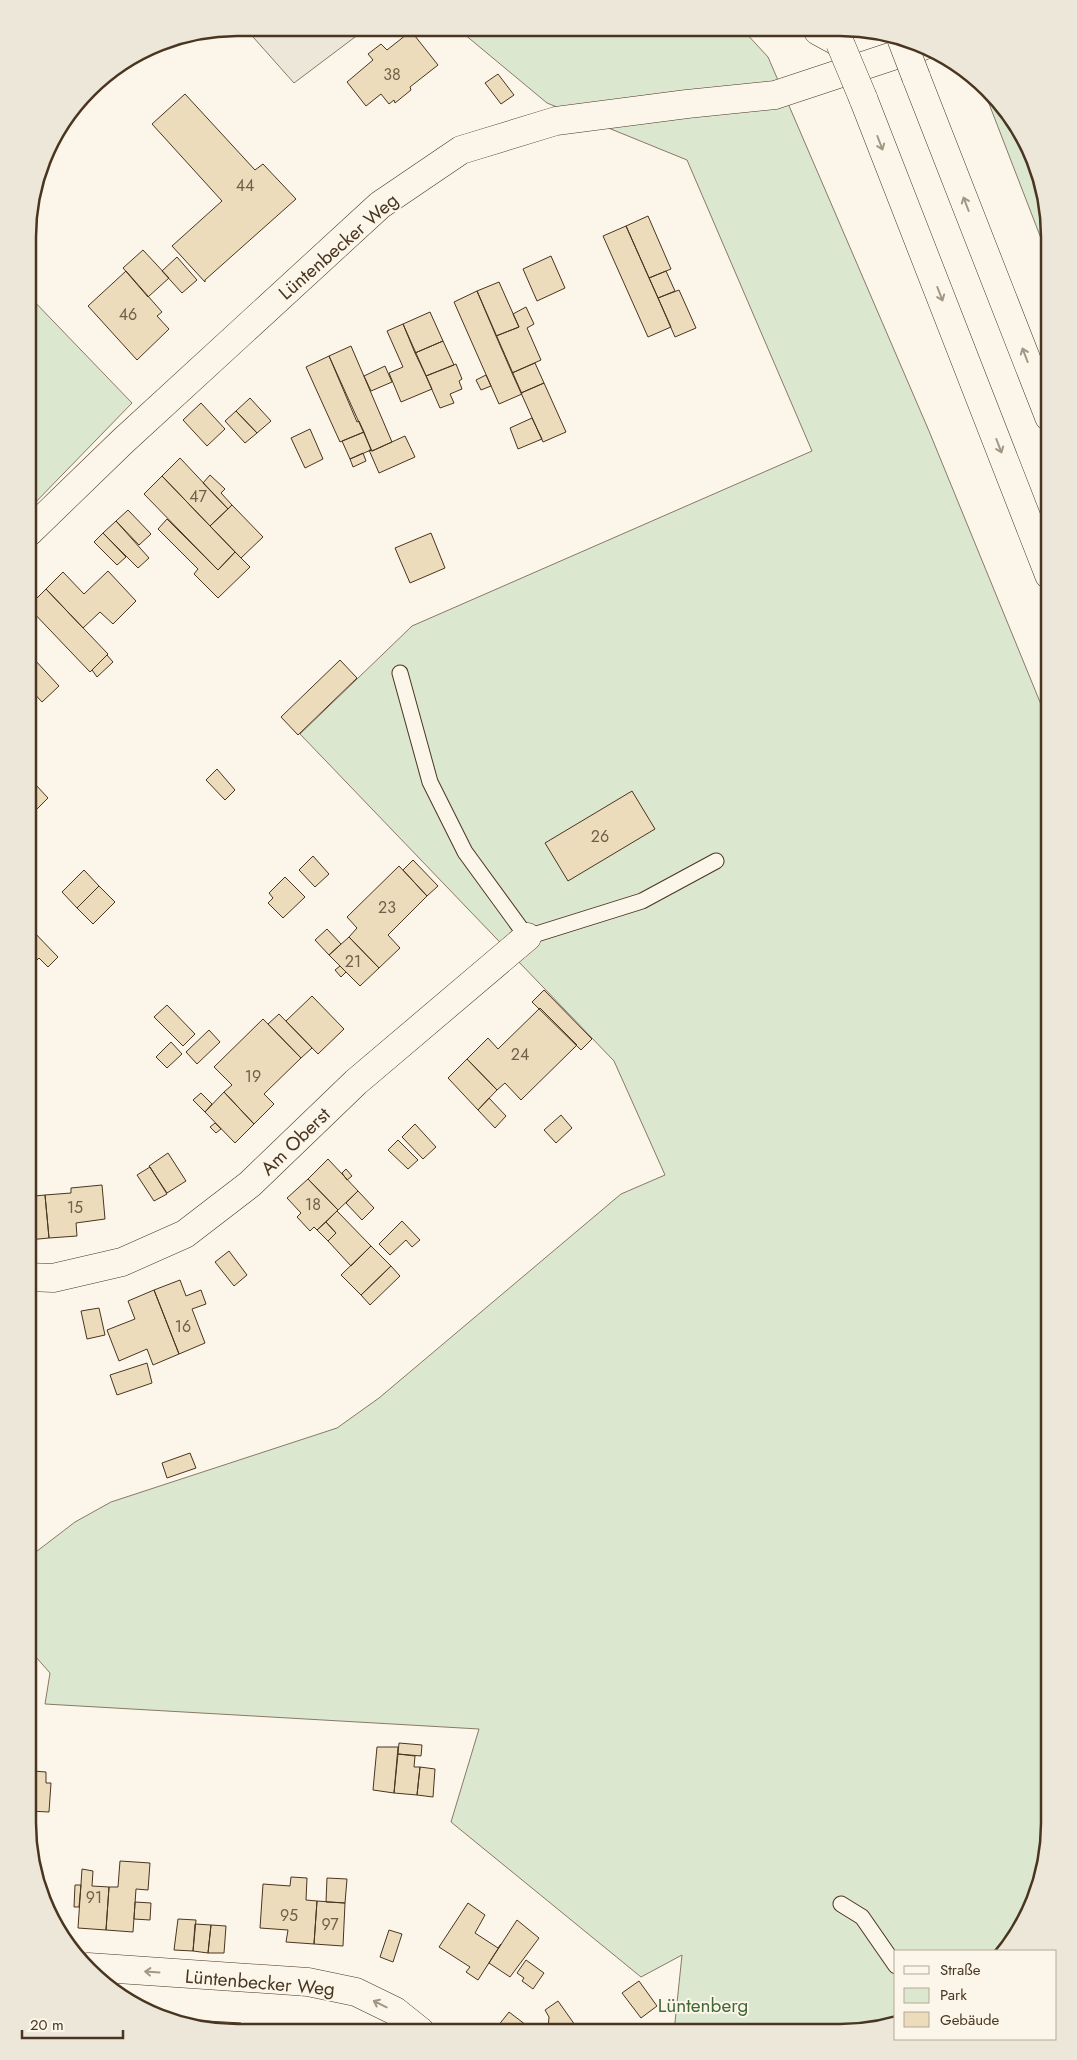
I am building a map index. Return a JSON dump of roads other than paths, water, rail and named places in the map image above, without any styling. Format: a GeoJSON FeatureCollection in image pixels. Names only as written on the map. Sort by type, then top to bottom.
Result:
{"type":"FeatureCollection","features":[{"type":"Feature","properties":{"kind":"main road"},"geometry":{"type":"LineString","coordinates":[[832,36],[863,98],[1041,554]]}},
{"type":"Feature","properties":{"kind":"main road"},"geometry":{"type":"LineString","coordinates":[[905,47],[1041,394]]}},
{"type":"Feature","properties":{"kind":"main road","name":"Lüntenbecker Weg"},"geometry":{"type":"LineString","coordinates":[[36,525],[123,441],[380,205],[461,150],[556,121],[775,95],[911,50]]}},
{"type":"Feature","properties":{"kind":"main road","name":"Am Oberst"},"geometry":{"type":"LineString","coordinates":[[36,1277],[53,1278],[122,1262],[185,1234],[250,1184],[356,1082],[527,937]]}},
{"type":"Feature","properties":{"kind":"main road","name":"Lüntenbecker Weg"},"geometry":{"type":"LineString","coordinates":[[99,1969],[308,1982],[356,1992],[395,2011],[411,2024]]}},
{"type":"Feature","properties":{"kind":"lane"},"geometry":{"type":"LineString","coordinates":[[400,672],[430,782],[465,852],[527,937],[642,902],[716,861]]}},
{"type":"Feature","properties":{"kind":"lane"},"geometry":{"type":"LineString","coordinates":[[841,1904],[862,1917],[894,1963]]}},
{"type":"Feature","properties":{"kind":"park label","name":"Lüntenberg"},"geometry":{"type":"Point","coordinates":[703,2005]}}]}
